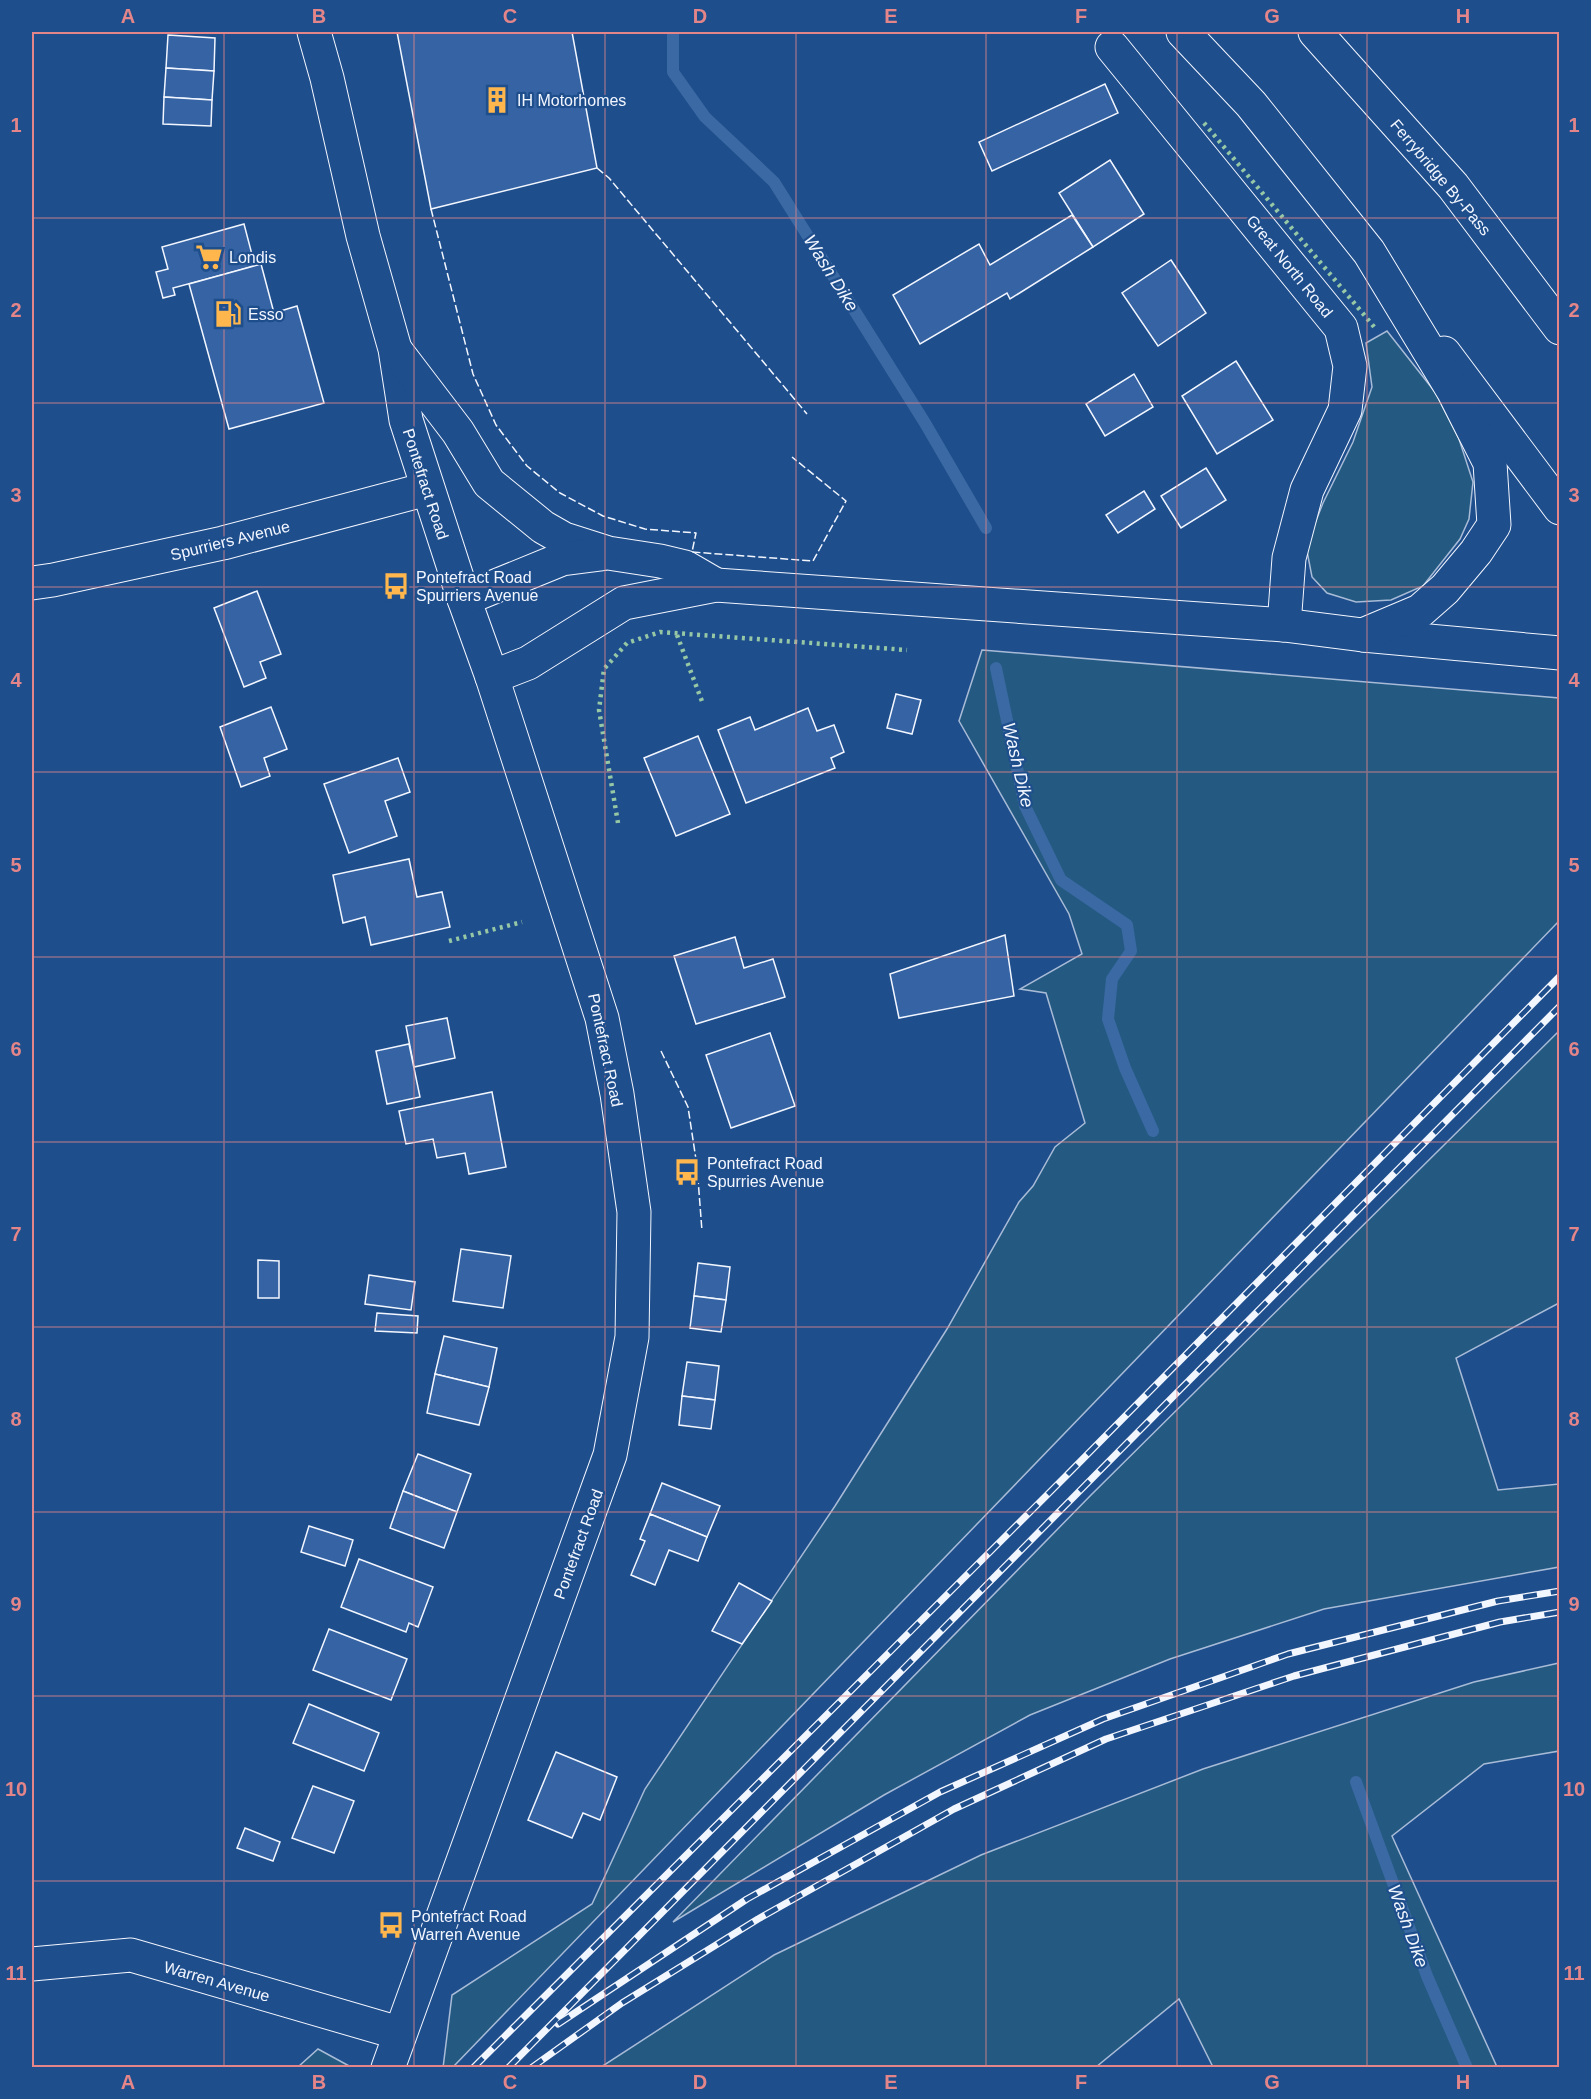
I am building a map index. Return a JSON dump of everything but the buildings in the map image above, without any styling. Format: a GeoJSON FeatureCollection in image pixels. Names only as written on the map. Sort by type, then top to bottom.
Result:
{"type":"FeatureCollection","features":[{"type":"Feature","properties":{"kind":"main road","name":"Pontefract Road"},"geometry":{"type":"LineString","coordinates":[[314,32],[327,78],[363,236],[395,349],[406,420],[602,1018],[634,1212],[632,1337],[610,1455],[388,2067]]}},
{"type":"Feature","properties":{"kind":"main road"},"geometry":{"type":"LineString","coordinates":[[1183,32],[1251,104],[1369,252],[1560,508]]}},
{"type":"Feature","properties":{"kind":"main road","name":"Ferrybridge By-Pass"},"geometry":{"type":"LineString","coordinates":[[1315,32],[1453,186],[1560,328]]}},
{"type":"Feature","properties":{"kind":"main road","name":"Great North Road"},"geometry":{"type":"LineString","coordinates":[[1112,47],[1341,328],[1350,366],[1345,410],[1307,490],[1289,558],[1284,625]]}},
{"type":"Feature","properties":{"kind":"main road"},"geometry":{"type":"LineString","coordinates":[[1363,634],[1420,611],[1445,589],[1476,552],[1494,525],[1490,463],[1454,392],[1369,252]]}},
{"type":"Feature","properties":{"kind":"main road"},"geometry":{"type":"LineString","coordinates":[[395,349],[458,432],[489,483],[543,527],[564,539],[608,554],[685,567],[716,585]]}},
{"type":"Feature","properties":{"kind":"main road","name":"Spurriers Avenue"},"geometry":{"type":"LineString","coordinates":[[32,583],[223,543],[427,489]]}},
{"type":"Feature","properties":{"kind":"main road"},"geometry":{"type":"LineString","coordinates":[[464,599],[562,559],[608,554]]}},
{"type":"Feature","properties":{"kind":"main road"},"geometry":{"type":"LineString","coordinates":[[492,677],[528,663],[624,603],[716,585],[1284,625],[1560,653]]}},
{"type":"Feature","properties":{"kind":"main road","name":"Warren Avenue"},"geometry":{"type":"LineString","coordinates":[[32,1964],[131,1955],[399,2033]]}},
{"type":"Feature","properties":{"kind":"shaded area"},"geometry":{"type":"Polygon","coordinates":[[[1387,331],[1435,392],[1459,439],[1473,482],[1469,519],[1460,539],[1423,586],[1391,600],[1356,602],[1327,593],[1312,577],[1306,546],[1323,503],[1353,442],[1372,387],[1366,343],[1387,331]]]}},
{"type":"Feature","properties":{"kind":"shaded area"},"geometry":{"type":"Polygon","coordinates":[[[982,650],[1559,698],[1559,921],[453,2067],[443,2068],[452,1995],[592,1904],[645,1789],[835,1506],[947,1329],[1019,1202],[1033,1186],[1055,1147],[1085,1123],[1046,993],[1020,989],[1082,954],[1069,914],[959,721],[982,650]]]}},
{"type":"Feature","properties":{"kind":"shaded area"},"geometry":{"type":"Polygon","coordinates":[[[1559,1031],[1559,1303],[1456,1358],[1498,1490],[1559,1484],[1559,1567],[1324,1609],[1170,1659],[1030,1715],[884,1795],[673,1922],[1091,1495],[1559,1031]]]}},
{"type":"Feature","properties":{"kind":"shaded area"},"geometry":{"type":"Polygon","coordinates":[[[1559,1663],[1559,1751],[1484,1764],[1392,1836],[1497,2067],[1213,2067],[1179,1999],[1096,2067],[601,2067],[774,1955],[981,1855],[1203,1769],[1474,1682],[1559,1663]]]}},
{"type":"Feature","properties":{"kind":"shaded area"},"geometry":{"type":"Polygon","coordinates":[[[318,2049],[351,2067],[298,2067],[318,2049]]]}},
{"type":"Feature","properties":{"kind":"waterway","name":"Wash Dike"},"geometry":{"type":"LineString","coordinates":[[673,32],[673,72],[705,117],[774,182],[925,423],[986,528]]}},
{"type":"Feature","properties":{"kind":"waterway","name":"Wash Dike"},"geometry":{"type":"LineString","coordinates":[[996,668],[1025,806],[1061,880],[1127,925],[1131,951],[1112,979],[1108,1019],[1125,1068],[1153,1131]]}},
{"type":"Feature","properties":{"kind":"waterway","name":"Wash Dike"},"geometry":{"type":"LineString","coordinates":[[1356,1782],[1427,1976],[1467,2068]]}},
{"type":"Feature","properties":{"kind":"railway"},"geometry":{"type":"LineString","coordinates":[[473,2068],[1066,1476],[1560,976]]}},
{"type":"Feature","properties":{"kind":"railway"},"geometry":{"type":"LineString","coordinates":[[508,2068],[1560,1006]]}},
{"type":"Feature","properties":{"kind":"railway"},"geometry":{"type":"LineString","coordinates":[[558,2024],[747,1899],[940,1792],[1103,1719],[1288,1654],[1498,1601],[1560,1591]]}},
{"type":"Feature","properties":{"kind":"railway"},"geometry":{"type":"LineString","coordinates":[[531,2068],[622,2003],[758,1919],[954,1809],[1106,1739],[1294,1676],[1500,1622],[1560,1612]]}},
{"type":"Feature","properties":{"kind":"hedge"},"geometry":{"type":"LineString","coordinates":[[1204,123],[1375,328]]}},
{"type":"Feature","properties":{"kind":"hedge"},"geometry":{"type":"LineString","coordinates":[[618,823],[599,710],[604,669],[627,643],[660,632],[907,650]]}},
{"type":"Feature","properties":{"kind":"hedge"},"geometry":{"type":"LineString","coordinates":[[677,635],[703,704]]}},
{"type":"Feature","properties":{"kind":"hedge"},"geometry":{"type":"LineString","coordinates":[[449,941],[522,922]]}},
{"type":"Feature","properties":{"kind":"fence"},"geometry":{"type":"LineString","coordinates":[[597,168],[609,178],[807,414]]}},
{"type":"Feature","properties":{"kind":"fence"},"geometry":{"type":"LineString","coordinates":[[431,209],[473,374],[496,425],[527,466],[560,493],[603,516],[645,529],[696,533],[692,552],[813,561],[846,501],[792,457]]}},
{"type":"Feature","properties":{"kind":"fence"},"geometry":{"type":"LineString","coordinates":[[661,1051],[688,1107],[697,1166],[702,1231]]}},
{"type":"Feature","properties":{"kind":"place","name":"IH Motorhomes"},"geometry":{"type":"Point","coordinates":[497,100]}},
{"type":"Feature","properties":{"kind":"place","name":"Londis"},"geometry":{"type":"Point","coordinates":[209,257]}},
{"type":"Feature","properties":{"kind":"place","name":"Esso"},"geometry":{"type":"Point","coordinates":[228,314]}},
{"type":"Feature","properties":{"kind":"place","name":"Pontefract Road Spurriers Avenue"},"geometry":{"type":"Point","coordinates":[396,586]}},
{"type":"Feature","properties":{"kind":"place","name":"Pontefract Road Spurries Avenue"},"geometry":{"type":"Point","coordinates":[687,1172]}},
{"type":"Feature","properties":{"kind":"place","name":"Pontefract Road Warren Avenue"},"geometry":{"type":"Point","coordinates":[391,1925]}}]}
